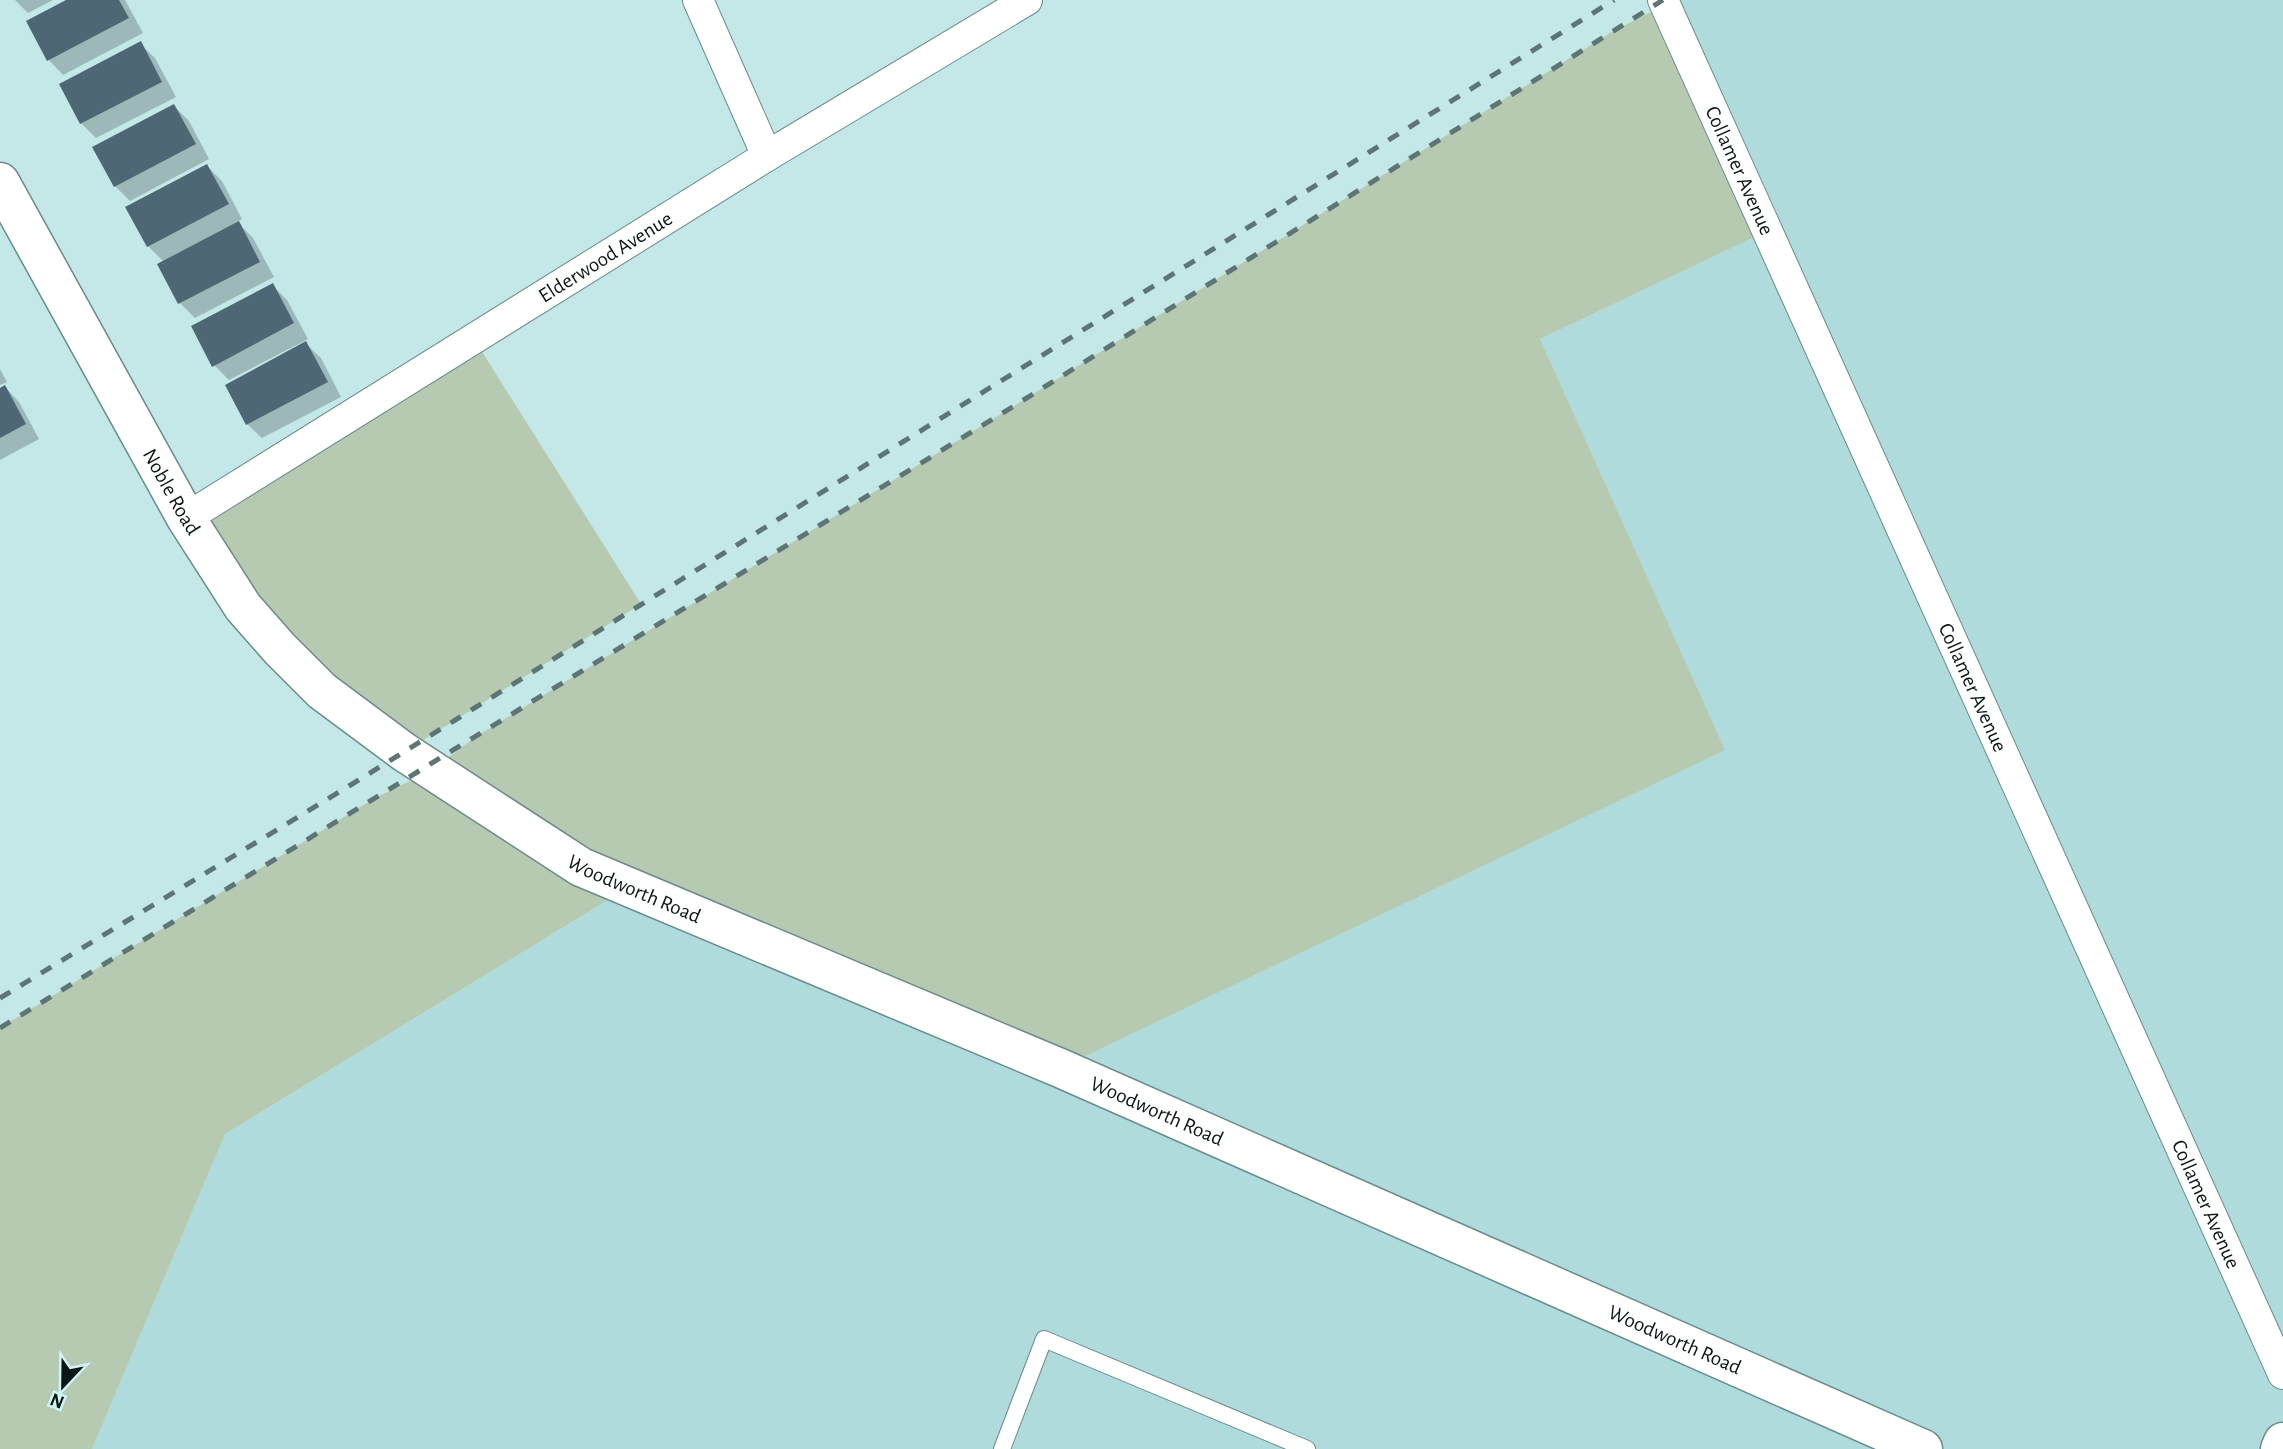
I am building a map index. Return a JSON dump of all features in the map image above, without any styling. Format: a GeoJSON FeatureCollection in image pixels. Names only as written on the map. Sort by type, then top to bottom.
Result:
{"type":"FeatureCollection","features":[{"type":"Feature","properties":{"kind":"street"},"geometry":{"type":"LineString","coordinates":[[698,0],[767,156]]}},
{"type":"Feature","properties":{"kind":"street","name":"Elderwood Avenue"},"geometry":{"type":"LineString","coordinates":[[186,518],[767,156],[1027,0]]}},
{"type":"Feature","properties":{"kind":"street","name":"Collamer Avenue"},"geometry":{"type":"LineString","coordinates":[[1663,0],[2283,1374]]}},
{"type":"Feature","properties":{"kind":"street","name":"Noble Road"},"geometry":{"type":"LineString","coordinates":[[0,182],[186,518],[243,607],[322,691],[404,752]]}},
{"type":"Feature","properties":{"kind":"street","name":"Woodworth Road"},"geometry":{"type":"LineString","coordinates":[[404,752],[581,867],[1060,1068],[1923,1449]]}},
{"type":"Feature","properties":{"kind":"street"},"geometry":{"type":"LineString","coordinates":[[2280,1449],[2283,1442]]}},
{"type":"Feature","properties":{"kind":"lane"},"geometry":{"type":"LineString","coordinates":[[1002,1449],[1044,1339],[1307,1449]]}},
{"type":"Feature","properties":{"kind":"shaded area"},"geometry":{"type":"Polygon","coordinates":[[[1672,0],[2283,0],[2283,1442],[2280,1449],[92,1449],[225,1134],[629,887],[1724,749],[1540,339],[1767,231],[1672,0]]]}},
{"type":"Feature","properties":{"kind":"green space"},"geometry":{"type":"Polygon","coordinates":[[[1665,5],[1767,231],[1540,339],[1725,750],[1060,1068],[629,887],[225,1134],[92,1449],[0,1449],[0,1028],[375,798],[432,770],[474,738],[1014,406],[1613,31],[1665,5]]]}},
{"type":"Feature","properties":{"kind":"green space"},"geometry":{"type":"Polygon","coordinates":[[[474,339],[641,604],[404,752],[322,691],[186,518],[474,339]]]}},
{"type":"Feature","properties":{"kind":"building"},"geometry":{"type":"Polygon","coordinates":[[[66,0],[119,0],[129,18],[47,61],[26,21],[66,0]]]}},
{"type":"Feature","properties":{"kind":"building"},"geometry":{"type":"Polygon","coordinates":[[[141,41],[162,82],[80,124],[59,84],[141,41]]]}},
{"type":"Feature","properties":{"kind":"building"},"geometry":{"type":"Polygon","coordinates":[[[174,104],[196,144],[114,187],[92,147],[174,104]]]}},
{"type":"Feature","properties":{"kind":"building"},"geometry":{"type":"Polygon","coordinates":[[[207,164],[229,204],[147,247],[125,207],[207,164]]]}},
{"type":"Feature","properties":{"kind":"building"},"geometry":{"type":"Polygon","coordinates":[[[239,221],[260,262],[178,304],[157,264],[239,221]]]}},
{"type":"Feature","properties":{"kind":"building"},"geometry":{"type":"Polygon","coordinates":[[[273,283],[294,323],[212,367],[191,326],[273,283]]]}},
{"type":"Feature","properties":{"kind":"building"},"geometry":{"type":"Polygon","coordinates":[[[306,341],[328,382],[246,425],[225,385],[306,341]]]}},
{"type":"Feature","properties":{"kind":"building"},"geometry":{"type":"Polygon","coordinates":[[[5,385],[26,424],[0,438],[0,388],[5,385]]]}},
{"type":"Feature","properties":{"kind":"railway"},"geometry":{"type":"LineString","coordinates":[[0,998],[349,786],[1614,0]]}},
{"type":"Feature","properties":{"kind":"railway"},"geometry":{"type":"LineString","coordinates":[[0,1028],[1014,406],[1663,0]]}}]}
